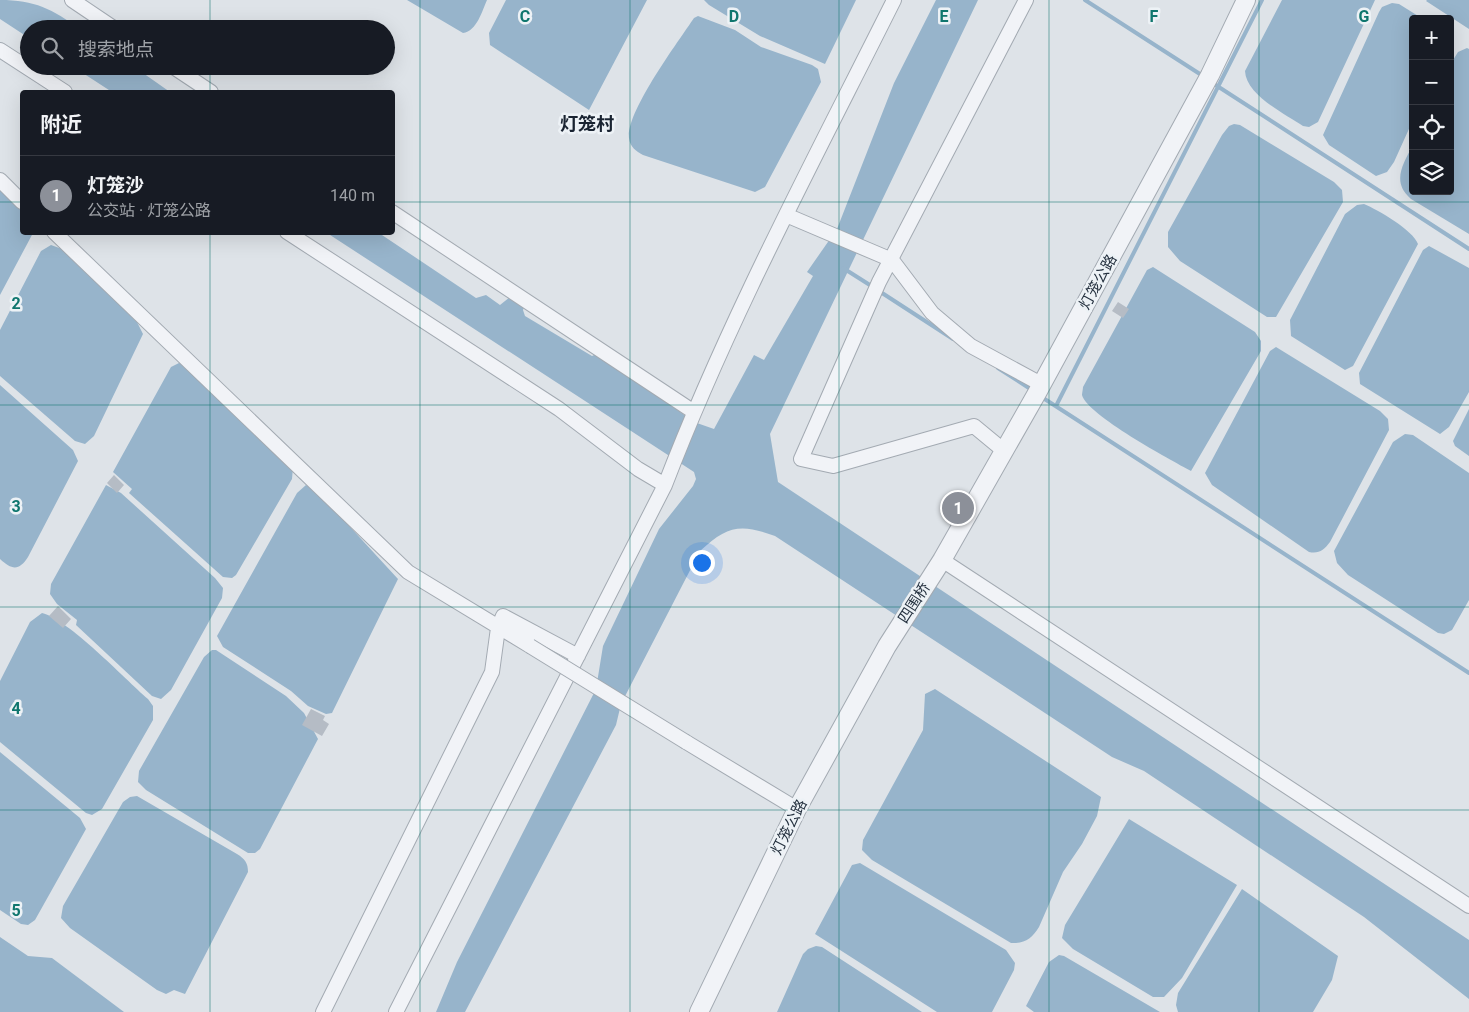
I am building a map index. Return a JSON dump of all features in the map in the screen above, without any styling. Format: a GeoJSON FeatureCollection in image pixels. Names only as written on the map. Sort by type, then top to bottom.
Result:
{"type":"FeatureCollection","features":[{"type":"Feature","properties":{"kind":"street"},"geometry":{"type":"LineString","coordinates":[[72,0],[102,20]]}},
{"type":"Feature","properties":{"kind":"street"},"geometry":{"type":"LineString","coordinates":[[396,1012],[665,485],[694,412],[786,215],[894,0]]}},
{"type":"Feature","properties":{"kind":"street"},"geometry":{"type":"LineString","coordinates":[[1003,450],[974,426],[833,466],[801,459],[879,282],[1026,0]]}},
{"type":"Feature","properties":{"kind":"street","name":"灯笼公路"},"geometry":{"type":"LineString","coordinates":[[942,560],[1039,388],[1206,81],[1246,0]]}},
{"type":"Feature","properties":{"kind":"street"},"geometry":{"type":"LineString","coordinates":[[0,50],[20,63]]}},
{"type":"Feature","properties":{"kind":"street"},"geometry":{"type":"LineString","coordinates":[[39,75],[62,90]]}},
{"type":"Feature","properties":{"kind":"street"},"geometry":{"type":"LineString","coordinates":[[186,75],[208,90]]}},
{"type":"Feature","properties":{"kind":"street"},"geometry":{"type":"LineString","coordinates":[[0,180],[20,200]]}},
{"type":"Feature","properties":{"kind":"street"},"geometry":{"type":"LineString","coordinates":[[395,214],[694,412]]}},
{"type":"Feature","properties":{"kind":"street"},"geometry":{"type":"LineString","coordinates":[[786,215],[892,260],[932,313],[971,346],[1039,388]]}},
{"type":"Feature","properties":{"kind":"street"},"geometry":{"type":"LineString","coordinates":[[57,235],[408,572],[797,808]]}},
{"type":"Feature","properties":{"kind":"street"},"geometry":{"type":"LineString","coordinates":[[292,235],[559,409],[638,469],[665,485]]}},
{"type":"Feature","properties":{"kind":"street"},"geometry":{"type":"LineString","coordinates":[[942,560],[1469,906]]}},
{"type":"Feature","properties":{"kind":"street","name":"四围桥"},"geometry":{"type":"LineString","coordinates":[[887,646],[942,560]]}},
{"type":"Feature","properties":{"kind":"street"},"geometry":{"type":"LineString","coordinates":[[323,1012],[492,672],[498,628],[503,616],[578,656]]}},
{"type":"Feature","properties":{"kind":"street","name":"灯笼公路"},"geometry":{"type":"LineString","coordinates":[[699,1012],[797,808],[887,646]]}},
{"type":"Feature","properties":{"kind":"water"},"geometry":{"type":"Polygon","coordinates":[[[0,0],[12,0],[43,7],[67,20],[20,20],[20,32],[0,19],[0,0]]]}},
{"type":"Feature","properties":{"kind":"water"},"geometry":{"type":"Polygon","coordinates":[[[407,0],[487,0],[475,25],[472,29],[463,33],[407,0]]]}},
{"type":"Feature","properties":{"kind":"water"},"geometry":{"type":"Polygon","coordinates":[[[506,0],[647,0],[589,110],[490,45],[489,33],[506,0]]]}},
{"type":"Feature","properties":{"kind":"water"},"geometry":{"type":"Polygon","coordinates":[[[704,0],[856,0],[825,64],[760,36],[709,5],[704,0]]]}},
{"type":"Feature","properties":{"kind":"water"},"geometry":{"type":"Polygon","coordinates":[[[936,0],[978,0],[770,434],[778,482],[1469,940],[1469,999],[1364,917],[1144,771],[1112,757],[775,536],[743,528],[734,529],[718,536],[700,551],[621,704],[616,725],[465,1012],[436,1012],[457,962],[596,689],[603,646],[659,529],[693,486],[696,479],[694,472],[330,235],[382,235],[476,298],[486,295],[500,305],[516,292],[526,303],[523,310],[525,316],[592,356],[598,353],[694,422],[714,429],[754,355],[764,360],[813,276],[807,272],[837,229],[894,83],[936,0]]]}},
{"type":"Feature","properties":{"kind":"water"},"geometry":{"type":"Polygon","coordinates":[[[1282,0],[1375,0],[1318,122],[1309,127],[1303,126],[1286,116],[1259,96],[1247,80],[1245,71],[1282,0]]]}},
{"type":"Feature","properties":{"kind":"water"},"geometry":{"type":"Polygon","coordinates":[[[1469,0],[1469,29],[1454,19],[1454,15],[1448,15],[1426,1],[1469,0]]]}},
{"type":"Feature","properties":{"kind":"water"},"geometry":{"type":"Polygon","coordinates":[[[1392,3],[1399,4],[1417,15],[1409,15],[1409,129],[1394,162],[1387,172],[1376,176],[1329,145],[1323,135],[1382,7],[1392,3]]]}},
{"type":"Feature","properties":{"kind":"water"},"geometry":{"type":"Polygon","coordinates":[[[698,16],[735,30],[761,47],[812,65],[818,69],[821,82],[765,187],[755,192],[643,155],[634,148],[629,138],[630,126],[654,77],[694,18],[698,16]]]}},
{"type":"Feature","properties":{"kind":"water"},"geometry":{"type":"Polygon","coordinates":[[[1469,49],[1469,234],[1411,199],[1401,186],[1400,179],[1409,153],[1409,195],[1454,195],[1454,58],[1458,52],[1469,49]]]}},
{"type":"Feature","properties":{"kind":"water"},"geometry":{"type":"Polygon","coordinates":[[[86,75],[146,75],[167,90],[109,90],[86,75]]]}},
{"type":"Feature","properties":{"kind":"water"},"geometry":{"type":"Polygon","coordinates":[[[1234,124],[1240,125],[1334,182],[1342,190],[1343,202],[1276,317],[1267,317],[1180,261],[1168,247],[1168,232],[1222,135],[1229,126],[1234,124]]]}},
{"type":"Feature","properties":{"kind":"water"},"geometry":{"type":"Polygon","coordinates":[[[0,189],[20,208],[20,235],[32,235],[0,295],[0,189]]]}},
{"type":"Feature","properties":{"kind":"water"},"geometry":{"type":"Polygon","coordinates":[[[1364,204],[1402,227],[1418,244],[1353,366],[1345,370],[1291,336],[1290,320],[1345,214],[1357,205],[1364,204]]]}},
{"type":"Feature","properties":{"kind":"water"},"geometry":{"type":"Polygon","coordinates":[[[51,245],[62,249],[137,322],[143,334],[94,436],[85,444],[75,441],[0,376],[0,330],[41,251],[51,245]]]}},
{"type":"Feature","properties":{"kind":"water"},"geometry":{"type":"Polygon","coordinates":[[[1429,246],[1469,268],[1469,392],[1449,427],[1440,434],[1360,384],[1359,373],[1423,250],[1429,246]]]}},
{"type":"Feature","properties":{"kind":"water"},"geometry":{"type":"Polygon","coordinates":[[[1153,267],[1255,332],[1261,341],[1261,351],[1191,471],[1113,425],[1087,404],[1082,395],[1083,387],[1147,270],[1153,267]]]}},
{"type":"Feature","properties":{"kind":"water"},"geometry":{"type":"Polygon","coordinates":[[[1276,347],[1380,411],[1388,419],[1389,430],[1330,542],[1318,552],[1309,552],[1212,485],[1205,473],[1270,351],[1276,347]]]}},
{"type":"Feature","properties":{"kind":"water"},"geometry":{"type":"Polygon","coordinates":[[[179,363],[183,364],[293,467],[292,479],[236,575],[232,578],[223,577],[129,493],[132,489],[113,472],[171,367],[179,363]]]}},
{"type":"Feature","properties":{"kind":"water"},"geometry":{"type":"Polygon","coordinates":[[[0,385],[73,450],[78,461],[28,557],[18,567],[12,567],[0,559],[0,385]]]}},
{"type":"Feature","properties":{"kind":"water"},"geometry":{"type":"Polygon","coordinates":[[[1469,409],[1469,456],[1455,446],[1453,441],[1469,409]]]}},
{"type":"Feature","properties":{"kind":"water"},"geometry":{"type":"Polygon","coordinates":[[[1405,434],[1413,435],[1469,473],[1469,600],[1452,630],[1444,634],[1438,633],[1348,575],[1337,563],[1334,551],[1393,442],[1405,434]]]}},
{"type":"Feature","properties":{"kind":"water"},"geometry":{"type":"Polygon","coordinates":[[[106,485],[121,493],[215,578],[223,588],[222,598],[171,690],[161,699],[152,696],[76,625],[77,620],[57,604],[50,594],[51,584],[106,485]]]}},
{"type":"Feature","properties":{"kind":"water"},"geometry":{"type":"Polygon","coordinates":[[[306,485],[317,491],[398,579],[332,713],[326,714],[308,706],[291,691],[223,647],[217,636],[297,493],[306,485]]]}},
{"type":"Feature","properties":{"kind":"water"},"geometry":{"type":"Polygon","coordinates":[[[42,613],[66,626],[81,638],[148,699],[153,706],[153,720],[102,809],[92,815],[86,813],[0,742],[0,681],[30,622],[42,613]]]}},
{"type":"Feature","properties":{"kind":"water"},"geometry":{"type":"Polygon","coordinates":[[[212,650],[216,650],[286,696],[304,713],[318,739],[260,849],[255,853],[248,853],[146,790],[138,782],[139,771],[204,657],[212,650]]]}},
{"type":"Feature","properties":{"kind":"water"},"geometry":{"type":"Polygon","coordinates":[[[935,689],[1101,797],[1097,816],[1082,844],[1063,872],[1039,927],[1031,937],[1024,941],[1011,943],[872,860],[862,850],[863,840],[923,730],[925,694],[935,689]]]}},
{"type":"Feature","properties":{"kind":"water"},"geometry":{"type":"Polygon","coordinates":[[[0,752],[80,818],[86,829],[35,920],[28,925],[21,924],[0,910],[0,752]]]}},
{"type":"Feature","properties":{"kind":"water"},"geometry":{"type":"Polygon","coordinates":[[[137,796],[237,854],[247,864],[248,872],[185,994],[174,990],[166,994],[157,990],[70,928],[61,918],[63,906],[123,802],[130,797],[137,796]]]}},
{"type":"Feature","properties":{"kind":"water"},"geometry":{"type":"Polygon","coordinates":[[[1129,819],[1237,885],[1182,978],[1164,997],[1153,997],[1073,949],[1062,938],[1065,925],[1129,819]]]}},
{"type":"Feature","properties":{"kind":"water"},"geometry":{"type":"Polygon","coordinates":[[[860,863],[1006,950],[1015,963],[1014,970],[992,1012],[937,1012],[815,934],[852,865],[860,863]]]}},
{"type":"Feature","properties":{"kind":"water"},"geometry":{"type":"Polygon","coordinates":[[[1242,889],[1338,956],[1332,980],[1313,1012],[1178,1012],[1176,1005],[1178,993],[1242,889]]]}},
{"type":"Feature","properties":{"kind":"water"},"geometry":{"type":"Polygon","coordinates":[[[0,937],[28,956],[52,958],[124,1012],[0,1012],[0,937]]]}},
{"type":"Feature","properties":{"kind":"water"},"geometry":{"type":"Polygon","coordinates":[[[816,946],[822,947],[922,1012],[777,1012],[803,954],[808,949],[816,946]]]}},
{"type":"Feature","properties":{"kind":"water"},"geometry":{"type":"Polygon","coordinates":[[[1059,955],[1064,956],[1160,1012],[1034,1012],[1026,1006],[1049,962],[1059,955]]]}},
{"type":"Feature","properties":{"kind":"building"},"geometry":{"type":"Polygon","coordinates":[[[1118,302],[1129,309],[1123,318],[1112,311],[1118,302]]]}},
{"type":"Feature","properties":{"kind":"building"},"geometry":{"type":"Polygon","coordinates":[[[114,475],[124,485],[117,493],[107,483],[114,475]]]}},
{"type":"Feature","properties":{"kind":"building"},"geometry":{"type":"Polygon","coordinates":[[[58,606],[71,619],[63,628],[49,616],[58,606]]]}},
{"type":"Feature","properties":{"kind":"building"},"geometry":{"type":"Polygon","coordinates":[[[311,709],[325,716],[323,720],[329,724],[322,736],[302,725],[311,709]]]}},
{"type":"Feature","properties":{"kind":"waterway"},"geometry":{"type":"LineString","coordinates":[[1085,0],[1203,76]]}},
{"type":"Feature","properties":{"kind":"waterway"},"geometry":{"type":"LineString","coordinates":[[1056,406],[1262,0]]}},
{"type":"Feature","properties":{"kind":"waterway"},"geometry":{"type":"LineString","coordinates":[[1211,82],[1469,249]]}},
{"type":"Feature","properties":{"kind":"waterway"},"geometry":{"type":"LineString","coordinates":[[843,268],[873,287]]}},
{"type":"Feature","properties":{"kind":"waterway"},"geometry":{"type":"LineString","coordinates":[[879,291],[953,339]]}},
{"type":"Feature","properties":{"kind":"waterway"},"geometry":{"type":"LineString","coordinates":[[998,368],[1032,390]]}},
{"type":"Feature","properties":{"kind":"waterway"},"geometry":{"type":"LineString","coordinates":[[1040,396],[1469,673]]}},
{"type":"Feature","properties":{"kind":"place","name":"灯笼沙"},"geometry":{"type":"Point","coordinates":[958,508]}},
{"type":"Feature","properties":{"kind":"district","name":"灯笼村"},"geometry":{"type":"Point","coordinates":[587,123]}}]}
